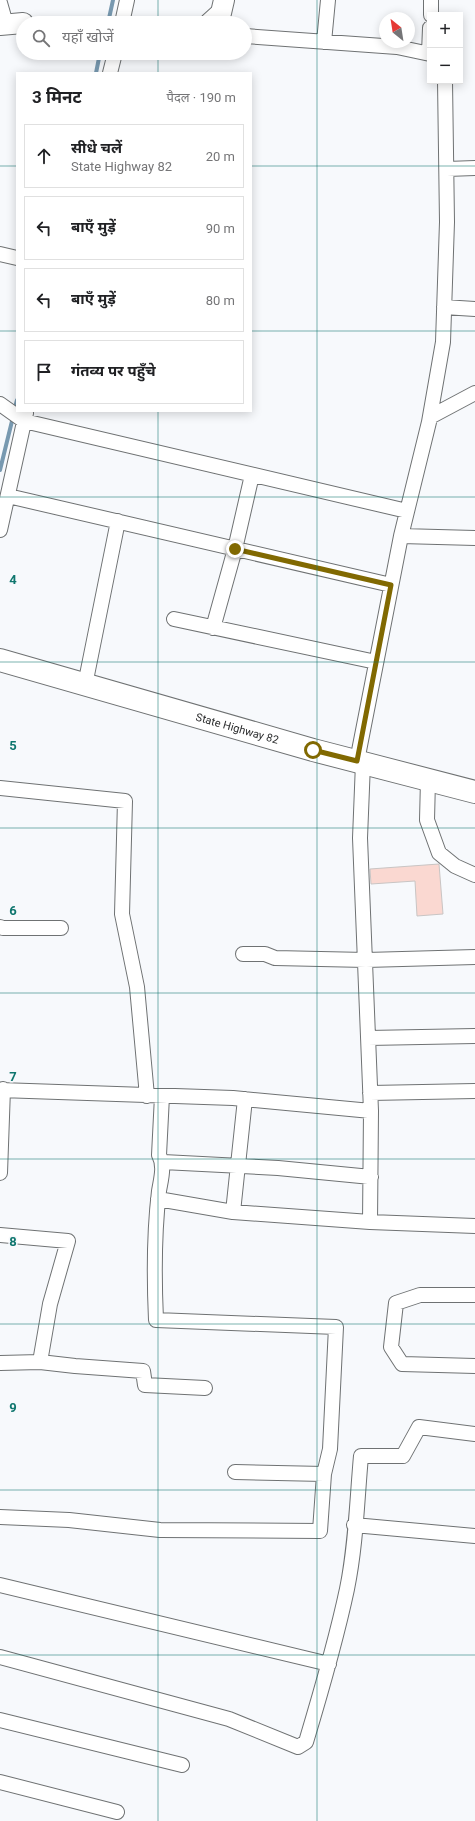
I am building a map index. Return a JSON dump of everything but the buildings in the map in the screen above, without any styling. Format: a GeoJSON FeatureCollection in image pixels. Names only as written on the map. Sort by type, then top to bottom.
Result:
{"type":"FeatureCollection","features":[{"type":"Feature","properties":{"kind":"main road"},"geometry":{"type":"LineString","coordinates":[[218,16],[221,13],[224,0]]}},
{"type":"Feature","properties":{"kind":"main road","name":"State Highway 82"},"geometry":{"type":"LineString","coordinates":[[0,660],[360,762],[475,792]]}},
{"type":"Feature","properties":{"kind":"street"},"geometry":{"type":"LineString","coordinates":[[124,16],[127,0]]}},
{"type":"Feature","properties":{"kind":"street"},"geometry":{"type":"LineString","coordinates":[[324,42],[328,0]]}},
{"type":"Feature","properties":{"kind":"street"},"geometry":{"type":"LineString","coordinates":[[431,0],[431,12]]}},
{"type":"Feature","properties":{"kind":"street"},"geometry":{"type":"LineString","coordinates":[[0,4],[10,24]]}},
{"type":"Feature","properties":{"kind":"street"},"geometry":{"type":"LineString","coordinates":[[252,37],[397,47],[427,54]]}},
{"type":"Feature","properties":{"kind":"street"},"geometry":{"type":"LineString","coordinates":[[110,72],[113,60]]}},
{"type":"Feature","properties":{"kind":"street"},"geometry":{"type":"LineString","coordinates":[[370,1222],[371,1111],[360,838],[360,762],[376,662],[391,585],[401,536],[430,417],[443,342],[447,169],[445,84]]}},
{"type":"Feature","properties":{"kind":"street"},"geometry":{"type":"LineString","coordinates":[[447,169],[475,168]]}},
{"type":"Feature","properties":{"kind":"street"},"geometry":{"type":"LineString","coordinates":[[0,254],[16,258]]}},
{"type":"Feature","properties":{"kind":"street"},"geometry":{"type":"LineString","coordinates":[[444,307],[475,309]]}},
{"type":"Feature","properties":{"kind":"street"},"geometry":{"type":"LineString","coordinates":[[430,417],[475,393]]}},
{"type":"Feature","properties":{"kind":"street"},"geometry":{"type":"LineString","coordinates":[[0,527],[8,496],[15,413],[252,475],[407,511]]}},
{"type":"Feature","properties":{"kind":"street"},"geometry":{"type":"LineString","coordinates":[[213,628],[235,549],[252,475]]}},
{"type":"Feature","properties":{"kind":"street"},"geometry":{"type":"LineString","coordinates":[[8,496],[391,585]]}},
{"type":"Feature","properties":{"kind":"street"},"geometry":{"type":"LineString","coordinates":[[85,684],[118,521]]}},
{"type":"Feature","properties":{"kind":"street"},"geometry":{"type":"LineString","coordinates":[[401,536],[475,538]]}},
{"type":"Feature","properties":{"kind":"street"},"geometry":{"type":"LineString","coordinates":[[174,619],[376,662]]}},
{"type":"Feature","properties":{"kind":"street"},"geometry":{"type":"LineString","coordinates":[[428,780],[427,820],[439,853],[455,866],[475,875]]}},
{"type":"Feature","properties":{"kind":"street"},"geometry":{"type":"LineString","coordinates":[[0,788],[125,801],[122,914],[137,987],[147,1096]]}},
{"type":"Feature","properties":{"kind":"street"},"geometry":{"type":"LineString","coordinates":[[0,927],[61,928]]}},
{"type":"Feature","properties":{"kind":"street"},"geometry":{"type":"LineString","coordinates":[[243,954],[265,954],[275,958],[366,960],[475,957]]}},
{"type":"Feature","properties":{"kind":"street"},"geometry":{"type":"LineString","coordinates":[[368,1038],[475,1036]]}},
{"type":"Feature","properties":{"kind":"street"},"geometry":{"type":"LineString","coordinates":[[0,1172],[2,1090],[245,1099],[371,1111]]}},
{"type":"Feature","properties":{"kind":"street"},"geometry":{"type":"LineString","coordinates":[[370,1093],[475,1091]]}},
{"type":"Feature","properties":{"kind":"street"},"geometry":{"type":"LineString","coordinates":[[0,1517],[69,1520],[160,1530],[320,1531],[324,1474],[330,1449],[336,1327],[156,1320],[154,1278],[158,1199],[163,1162],[159,1155],[162,1096]]}},
{"type":"Feature","properties":{"kind":"street"},"geometry":{"type":"LineString","coordinates":[[233,1212],[245,1099]]}},
{"type":"Feature","properties":{"kind":"street"},"geometry":{"type":"LineString","coordinates":[[163,1162],[238,1166],[371,1177]]}},
{"type":"Feature","properties":{"kind":"street"},"geometry":{"type":"LineString","coordinates":[[158,1199],[233,1212],[370,1222],[475,1226]]}},
{"type":"Feature","properties":{"kind":"street"},"geometry":{"type":"LineString","coordinates":[[0,1235],[68,1241],[50,1304],[40,1362]]}},
{"type":"Feature","properties":{"kind":"street"},"geometry":{"type":"LineString","coordinates":[[475,1295],[420,1295],[396,1303],[391,1347],[402,1364],[475,1366]]}},
{"type":"Feature","properties":{"kind":"street"},"geometry":{"type":"LineString","coordinates":[[0,1364],[40,1362],[75,1366],[144,1370],[145,1385],[205,1388]]}},
{"type":"Feature","properties":{"kind":"street"},"geometry":{"type":"LineString","coordinates":[[0,1657],[229,1719],[298,1747],[306,1742],[329,1664],[347,1588],[355,1539],[354,1524],[361,1456],[403,1456],[419,1427],[475,1434]]}},
{"type":"Feature","properties":{"kind":"street"},"geometry":{"type":"LineString","coordinates":[[235,1472],[324,1474]]}},
{"type":"Feature","properties":{"kind":"street"},"geometry":{"type":"LineString","coordinates":[[354,1524],[475,1536]]}},
{"type":"Feature","properties":{"kind":"street"},"geometry":{"type":"LineString","coordinates":[[0,1585],[329,1664]]}},
{"type":"Feature","properties":{"kind":"street"},"geometry":{"type":"LineString","coordinates":[[0,1720],[182,1765]]}},
{"type":"Feature","properties":{"kind":"street"},"geometry":{"type":"LineString","coordinates":[[0,1782],[117,1812]]}},
{"type":"Feature","properties":{"kind":"waterway"},"geometry":{"type":"LineString","coordinates":[[110,16],[113,0]]}},
{"type":"Feature","properties":{"kind":"waterway"},"geometry":{"type":"LineString","coordinates":[[96,72],[99,60]]}},
{"type":"Feature","properties":{"kind":"waterway"},"geometry":{"type":"LineString","coordinates":[[14,411],[16,404]]}},
{"type":"Feature","properties":{"kind":"waterway"},"geometry":{"type":"LineString","coordinates":[[0,470],[13,417]]}},
{"type":"Feature","properties":{"kind":"route"},"geometry":{"type":"LineString","coordinates":[[235,549],[391,585],[357,761],[313,750]]}}]}
